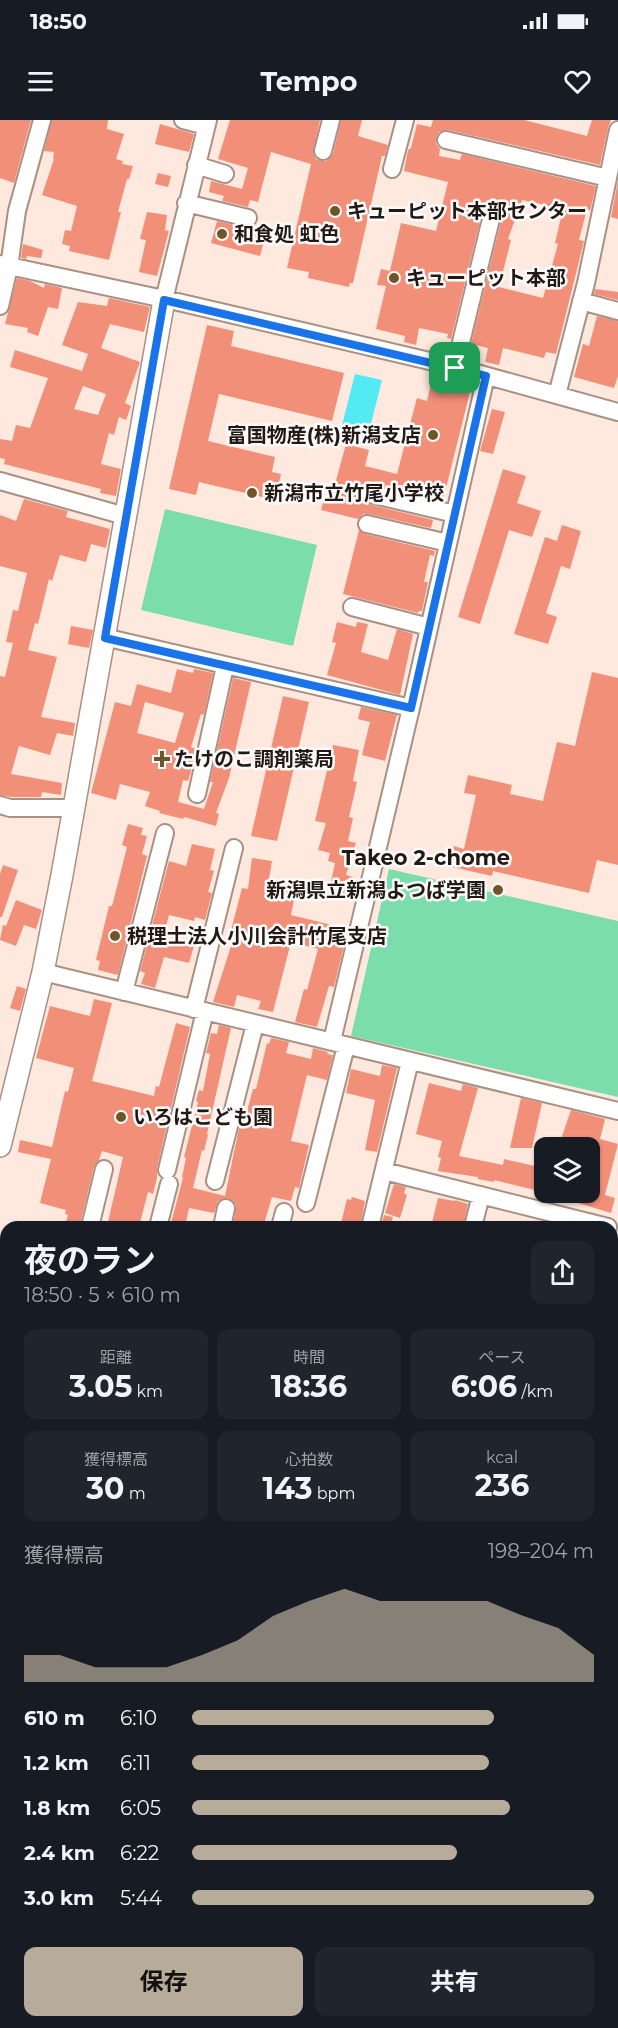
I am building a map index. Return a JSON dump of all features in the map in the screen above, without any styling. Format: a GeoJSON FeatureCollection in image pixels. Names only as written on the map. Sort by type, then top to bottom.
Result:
{"type":"FeatureCollection","features":[{"type":"Feature","properties":{"kind":"street"},"geometry":{"type":"LineString","coordinates":[[0,306],[4,265],[42,120]]}},
{"type":"Feature","properties":{"kind":"street"},"geometry":{"type":"LineString","coordinates":[[0,1146],[43,972],[105,638],[164,300],[207,123],[183,120]]}},
{"type":"Feature","properties":{"kind":"street"},"geometry":{"type":"LineString","coordinates":[[323,151],[330,120]]}},
{"type":"Feature","properties":{"kind":"street"},"geometry":{"type":"LineString","coordinates":[[392,169],[405,120]]}},
{"type":"Feature","properties":{"kind":"street"},"geometry":{"type":"LineString","coordinates":[[557,395],[586,283],[618,130]]}},
{"type":"Feature","properties":{"kind":"street"},"geometry":{"type":"LineString","coordinates":[[446,140],[608,178]]}},
{"type":"Feature","properties":{"kind":"street"},"geometry":{"type":"LineString","coordinates":[[196,165],[225,174]]}},
{"type":"Feature","properties":{"kind":"street"},"geometry":{"type":"LineString","coordinates":[[186,203],[249,218]]}},
{"type":"Feature","properties":{"kind":"street"},"geometry":{"type":"LineString","coordinates":[[455,368],[490,223]]}},
{"type":"Feature","properties":{"kind":"street"},"geometry":{"type":"LineString","coordinates":[[4,265],[455,368],[618,412]]}},
{"type":"Feature","properties":{"kind":"street"},"geometry":{"type":"LineString","coordinates":[[581,301],[618,311]]}},
{"type":"Feature","properties":{"kind":"street"},"geometry":{"type":"LineString","coordinates":[[306,1203],[411,708],[486,376]]}},
{"type":"Feature","properties":{"kind":"street"},"geometry":{"type":"LineString","coordinates":[[0,481],[125,516]]}},
{"type":"Feature","properties":{"kind":"street"},"geometry":{"type":"LineString","coordinates":[[370,494],[455,514]]}},
{"type":"Feature","properties":{"kind":"street"},"geometry":{"type":"LineString","coordinates":[[367,524],[448,543]]}},
{"type":"Feature","properties":{"kind":"street"},"geometry":{"type":"LineString","coordinates":[[352,607],[429,627]]}},
{"type":"Feature","properties":{"kind":"street"},"geometry":{"type":"LineString","coordinates":[[105,638],[411,708]]}},
{"type":"Feature","properties":{"kind":"street"},"geometry":{"type":"LineString","coordinates":[[197,794],[225,666]]}},
{"type":"Feature","properties":{"kind":"street"},"geometry":{"type":"LineString","coordinates":[[0,805],[10,808],[73,808]]}},
{"type":"Feature","properties":{"kind":"street"},"geometry":{"type":"LineString","coordinates":[[124,992],[165,833]]}},
{"type":"Feature","properties":{"kind":"street"},"geometry":{"type":"LineString","coordinates":[[159,1221],[234,848]]}},
{"type":"Feature","properties":{"kind":"street"},"geometry":{"type":"LineString","coordinates":[[43,972],[618,1111]]}},
{"type":"Feature","properties":{"kind":"street"},"geometry":{"type":"LineString","coordinates":[[215,1181],[255,1024]]}},
{"type":"Feature","properties":{"kind":"street"},"geometry":{"type":"LineString","coordinates":[[372,1221],[410,1061]]}},
{"type":"Feature","properties":{"kind":"street"},"geometry":{"type":"LineString","coordinates":[[91,1221],[104,1169]]}},
{"type":"Feature","properties":{"kind":"street"},"geometry":{"type":"LineString","coordinates":[[384,1171],[583,1221]]}},
{"type":"Feature","properties":{"kind":"street"},"geometry":{"type":"LineString","coordinates":[[474,1221],[481,1195]]}},
{"type":"Feature","properties":{"kind":"street"},"geometry":{"type":"LineString","coordinates":[[223,1221],[226,1208]]}},
{"type":"Feature","properties":{"kind":"green space"},"geometry":{"type":"Polygon","coordinates":[[[165,509],[317,545],[293,646],[141,610],[165,509]]]}},
{"type":"Feature","properties":{"kind":"green space"},"geometry":{"type":"Polygon","coordinates":[[[389,869],[618,921],[618,1097],[351,1036],[389,869]]]}},
{"type":"Feature","properties":{"kind":"water"},"geometry":{"type":"Polygon","coordinates":[[[355,374],[382,380],[368,436],[341,429],[355,374]]]}},
{"type":"Feature","properties":{"kind":"building"},"geometry":{"type":"Polygon","coordinates":[[[0,120],[31,120],[14,183],[0,178],[0,120]]]}},
{"type":"Feature","properties":{"kind":"building"},"geometry":{"type":"Polygon","coordinates":[[[52,120],[108,120],[107,129],[124,134],[116,159],[123,161],[122,164],[133,166],[118,212],[121,212],[109,260],[69,251],[70,246],[62,244],[65,230],[71,231],[77,206],[42,195],[54,159],[54,152],[44,151],[52,120]]]}},
{"type":"Feature","properties":{"kind":"building"},"geometry":{"type":"Polygon","coordinates":[[[230,120],[320,120],[313,153],[316,159],[321,161],[326,161],[333,154],[341,120],[362,120],[358,136],[388,145],[385,156],[382,156],[353,283],[350,283],[349,287],[308,278],[309,272],[287,268],[311,164],[271,152],[258,202],[250,200],[248,207],[222,201],[224,196],[209,192],[211,181],[242,189],[248,168],[218,159],[230,120]]]}},
{"type":"Feature","properties":{"kind":"building"},"geometry":{"type":"Polygon","coordinates":[[[433,120],[524,120],[587,136],[592,120],[611,120],[600,165],[448,130],[439,132],[436,138],[436,144],[440,149],[439,156],[460,160],[462,154],[596,186],[579,240],[584,241],[556,354],[546,352],[544,358],[503,348],[499,365],[485,362],[488,348],[471,344],[500,225],[498,216],[492,213],[483,215],[480,221],[451,339],[447,338],[448,334],[419,328],[416,345],[404,342],[405,336],[376,329],[386,286],[377,285],[381,269],[390,271],[401,223],[436,231],[448,182],[404,171],[417,124],[431,127],[433,120]],[[522,200],[508,239],[511,240],[499,287],[543,298],[558,244],[555,243],[563,209],[522,200]]]}},
{"type":"Feature","properties":{"kind":"building"},"geometry":{"type":"Polygon","coordinates":[[[160,124],[194,134],[189,152],[155,144],[160,124]]]}},
{"type":"Feature","properties":{"kind":"building"},"geometry":{"type":"Polygon","coordinates":[[[158,173],[171,176],[168,187],[155,184],[158,173]]]}},
{"type":"Feature","properties":{"kind":"building"},"geometry":{"type":"Polygon","coordinates":[[[618,181],[618,219],[611,217],[618,181]]]}},
{"type":"Feature","properties":{"kind":"building"},"geometry":{"type":"Polygon","coordinates":[[[147,212],[167,215],[165,230],[169,231],[157,276],[139,272],[146,240],[140,239],[147,212]]]}},
{"type":"Feature","properties":{"kind":"building"},"geometry":{"type":"Polygon","coordinates":[[[217,221],[267,230],[260,256],[211,243],[217,221]]]}},
{"type":"Feature","properties":{"kind":"building"},"geometry":{"type":"Polygon","coordinates":[[[23,244],[43,250],[41,258],[27,256],[26,259],[21,258],[23,244]]]}},
{"type":"Feature","properties":{"kind":"building"},"geometry":{"type":"Polygon","coordinates":[[[17,278],[44,288],[45,284],[62,288],[58,309],[48,307],[38,336],[27,332],[28,328],[5,324],[17,278]]]}},
{"type":"Feature","properties":{"kind":"building"},"geometry":{"type":"Polygon","coordinates":[[[595,289],[618,292],[618,300],[594,294],[595,289]]]}},
{"type":"Feature","properties":{"kind":"building"},"geometry":{"type":"Polygon","coordinates":[[[109,298],[150,307],[144,332],[110,324],[101,348],[140,362],[125,403],[131,406],[126,420],[119,417],[114,435],[109,433],[101,464],[121,469],[116,496],[100,493],[101,489],[4,464],[5,459],[0,458],[0,439],[12,441],[16,425],[30,428],[48,378],[10,367],[15,350],[82,371],[88,354],[62,345],[78,302],[107,306],[109,298]],[[83,386],[74,409],[98,415],[106,394],[83,386]]]}},
{"type":"Feature","properties":{"kind":"building"},"geometry":{"type":"Polygon","coordinates":[[[597,316],[618,321],[618,376],[614,388],[574,377],[583,344],[589,346],[597,316]]]}},
{"type":"Feature","properties":{"kind":"building"},"geometry":{"type":"Polygon","coordinates":[[[207,325],[234,331],[231,346],[344,373],[332,421],[219,394],[208,441],[275,457],[272,472],[281,474],[275,500],[199,482],[196,495],[169,489],[207,325]]]}},
{"type":"Feature","properties":{"kind":"building"},"geometry":{"type":"Polygon","coordinates":[[[431,383],[470,392],[444,496],[438,499],[372,484],[363,486],[360,492],[362,501],[368,504],[433,520],[431,528],[369,514],[363,514],[358,519],[321,510],[324,498],[331,499],[346,444],[369,450],[365,466],[397,474],[417,398],[427,401],[431,383]]]}},
{"type":"Feature","properties":{"kind":"building"},"geometry":{"type":"Polygon","coordinates":[[[492,409],[505,412],[493,454],[480,451],[492,409]]]}},
{"type":"Feature","properties":{"kind":"building"},"geometry":{"type":"Polygon","coordinates":[[[503,469],[526,476],[517,503],[541,511],[532,537],[509,530],[480,624],[458,617],[503,469]]]}},
{"type":"Feature","properties":{"kind":"building"},"geometry":{"type":"Polygon","coordinates":[[[24,499],[68,511],[66,517],[110,529],[106,548],[91,544],[86,562],[60,555],[52,581],[49,579],[38,624],[35,623],[28,650],[57,657],[41,717],[75,723],[73,736],[57,733],[50,755],[19,746],[11,774],[62,783],[61,795],[42,792],[41,797],[0,795],[0,676],[5,677],[13,643],[6,642],[13,610],[18,611],[27,573],[0,566],[0,515],[16,521],[24,499]]]}},
{"type":"Feature","properties":{"kind":"building"},"geometry":{"type":"Polygon","coordinates":[[[562,525],[581,531],[570,569],[561,566],[546,613],[557,617],[548,644],[514,634],[545,537],[557,541],[562,525]]]}},
{"type":"Feature","properties":{"kind":"building"},"geometry":{"type":"Polygon","coordinates":[[[359,530],[365,534],[435,551],[434,556],[430,555],[424,582],[428,582],[422,611],[418,613],[343,594],[359,530]]]}},
{"type":"Feature","properties":{"kind":"building"},"geometry":{"type":"Polygon","coordinates":[[[337,622],[356,627],[357,622],[368,624],[361,652],[388,660],[397,629],[413,634],[400,695],[327,675],[336,643],[332,642],[337,622]]]}},
{"type":"Feature","properties":{"kind":"building"},"geometry":{"type":"Polygon","coordinates":[[[71,626],[93,630],[89,648],[68,644],[71,626]]]}},
{"type":"Feature","properties":{"kind":"building"},"geometry":{"type":"Polygon","coordinates":[[[177,669],[193,673],[194,669],[213,673],[204,715],[201,714],[191,747],[196,749],[190,775],[188,781],[183,780],[178,802],[204,809],[213,782],[210,782],[233,678],[251,682],[229,778],[216,813],[219,814],[216,826],[159,813],[160,811],[145,806],[150,792],[120,784],[116,800],[91,793],[115,702],[131,706],[137,684],[171,693],[177,669]],[[145,702],[137,733],[175,743],[184,713],[145,702]]]}},
{"type":"Feature","properties":{"kind":"building"},"geometry":{"type":"Polygon","coordinates":[[[592,672],[618,678],[618,865],[597,860],[589,893],[493,871],[492,876],[448,866],[453,846],[464,849],[476,795],[464,793],[468,775],[512,785],[510,794],[543,801],[557,742],[575,746],[592,672]]]}},
{"type":"Feature","properties":{"kind":"building"},"geometry":{"type":"Polygon","coordinates":[[[283,696],[309,702],[277,841],[251,836],[283,696]]]}},
{"type":"Feature","properties":{"kind":"building"},"geometry":{"type":"Polygon","coordinates":[[[361,707],[397,715],[385,761],[362,755],[370,722],[358,719],[361,707]]]}},
{"type":"Feature","properties":{"kind":"building"},"geometry":{"type":"Polygon","coordinates":[[[333,745],[359,750],[353,781],[357,782],[349,817],[353,818],[348,841],[356,843],[346,875],[353,877],[348,900],[328,896],[335,863],[328,861],[330,853],[318,850],[326,823],[315,821],[333,745]]]}},
{"type":"Feature","properties":{"kind":"building"},"geometry":{"type":"Polygon","coordinates":[[[128,824],[143,828],[141,835],[147,836],[142,854],[147,856],[118,975],[98,970],[100,961],[96,960],[127,847],[122,845],[128,824]]]}},
{"type":"Feature","properties":{"kind":"building"},"geometry":{"type":"Polygon","coordinates":[[[192,844],[215,849],[210,870],[214,871],[208,892],[212,893],[205,920],[195,917],[194,921],[169,915],[163,938],[194,946],[189,963],[164,957],[155,988],[141,984],[145,973],[140,971],[169,861],[186,866],[192,844]]]}},
{"type":"Feature","properties":{"kind":"building"},"geometry":{"type":"Polygon","coordinates":[[[252,858],[272,861],[269,879],[297,886],[291,915],[348,929],[334,987],[329,986],[317,1027],[295,1022],[304,989],[307,990],[318,949],[291,942],[273,1012],[258,1009],[261,1001],[237,995],[234,1007],[213,1002],[232,943],[228,942],[242,888],[248,889],[252,858]]]}},
{"type":"Feature","properties":{"kind":"building"},"geometry":{"type":"Polygon","coordinates":[[[3,865],[18,870],[2,917],[0,917],[0,874],[3,865]]]}},
{"type":"Feature","properties":{"kind":"building"},"geometry":{"type":"Polygon","coordinates":[[[16,900],[42,910],[36,929],[24,925],[16,946],[0,940],[3,925],[6,926],[16,900]]]}},
{"type":"Feature","properties":{"kind":"building"},"geometry":{"type":"Polygon","coordinates":[[[17,986],[26,989],[20,1011],[10,1008],[17,986]]]}},
{"type":"Feature","properties":{"kind":"building"},"geometry":{"type":"Polygon","coordinates":[[[94,999],[112,1003],[92,1081],[154,1096],[156,1086],[159,1087],[176,1023],[190,1027],[153,1194],[148,1192],[141,1221],[108,1221],[123,1157],[102,1151],[94,1167],[81,1221],[66,1221],[68,1215],[65,1214],[66,1210],[40,1203],[51,1159],[18,1152],[20,1140],[52,1147],[65,1091],[68,1092],[74,1068],[36,1058],[50,1006],[90,1016],[94,999]]]}},
{"type":"Feature","properties":{"kind":"building"},"geometry":{"type":"Polygon","coordinates":[[[219,1025],[231,1028],[208,1135],[193,1188],[225,1196],[239,1128],[242,1129],[253,1089],[256,1089],[267,1043],[269,1044],[271,1038],[289,1042],[286,1053],[311,1059],[313,1048],[333,1055],[327,1080],[307,1075],[291,1141],[309,1145],[299,1188],[295,1187],[291,1201],[272,1197],[265,1221],[234,1221],[236,1205],[228,1198],[218,1201],[214,1213],[189,1208],[186,1221],[172,1221],[183,1178],[186,1158],[184,1157],[198,1102],[196,1101],[199,1090],[203,1091],[210,1054],[206,1053],[211,1033],[217,1034],[219,1025]]]}},
{"type":"Feature","properties":{"kind":"building"},"geometry":{"type":"Polygon","coordinates":[[[382,1065],[397,1068],[377,1152],[365,1150],[375,1100],[346,1093],[351,1069],[380,1076],[382,1065]]]}},
{"type":"Feature","properties":{"kind":"building"},"geometry":{"type":"Polygon","coordinates":[[[429,1083],[461,1091],[463,1084],[478,1088],[459,1156],[503,1165],[504,1159],[534,1166],[534,1190],[494,1180],[494,1182],[478,1179],[478,1177],[438,1171],[441,1158],[438,1157],[442,1141],[416,1134],[429,1083]]]}},
{"type":"Feature","properties":{"kind":"building"},"geometry":{"type":"Polygon","coordinates":[[[521,1098],[542,1103],[532,1148],[510,1148],[521,1098]]]}},
{"type":"Feature","properties":{"kind":"building"},"geometry":{"type":"Polygon","coordinates":[[[571,1110],[605,1119],[600,1139],[600,1137],[562,1137],[571,1110]]]}},
{"type":"Feature","properties":{"kind":"building"},"geometry":{"type":"Polygon","coordinates":[[[600,1139],[618,1144],[605,1195],[615,1198],[611,1213],[578,1203],[600,1203],[600,1139]]]}},
{"type":"Feature","properties":{"kind":"building"},"geometry":{"type":"Polygon","coordinates":[[[394,1184],[406,1187],[404,1193],[407,1195],[400,1218],[385,1213],[394,1184]]]}},
{"type":"Feature","properties":{"kind":"building"},"geometry":{"type":"Polygon","coordinates":[[[352,1197],[365,1201],[361,1221],[342,1221],[347,1199],[351,1200],[352,1197]]]}},
{"type":"Feature","properties":{"kind":"building"},"geometry":{"type":"Polygon","coordinates":[[[438,1198],[468,1204],[464,1221],[432,1221],[438,1198]]]}},
{"type":"Feature","properties":{"kind":"building"},"geometry":{"type":"Polygon","coordinates":[[[384,1215],[393,1217],[392,1221],[382,1221],[384,1215]]]}},
{"type":"Feature","properties":{"kind":"place","name":"キューピット本部センター"},"geometry":{"type":"Point","coordinates":[335,211]}},
{"type":"Feature","properties":{"kind":"place","name":"和食処 虹色"},"geometry":{"type":"Point","coordinates":[222,234]}},
{"type":"Feature","properties":{"kind":"place","name":"キューピット本部"},"geometry":{"type":"Point","coordinates":[394,278]}},
{"type":"Feature","properties":{"kind":"place","name":"富国物産(株)新潟支店"},"geometry":{"type":"Point","coordinates":[433,435]}},
{"type":"Feature","properties":{"kind":"place","name":"新潟市立竹尾小学校"},"geometry":{"type":"Point","coordinates":[252,493]}},
{"type":"Feature","properties":{"kind":"place","name":"たけのこ調剤薬局"},"geometry":{"type":"Point","coordinates":[162,759]}},
{"type":"Feature","properties":{"kind":"place","name":"新潟県立新潟よつば学園"},"geometry":{"type":"Point","coordinates":[498,890]}},
{"type":"Feature","properties":{"kind":"place","name":"税理士法人小川会計竹尾支店"},"geometry":{"type":"Point","coordinates":[115,936]}},
{"type":"Feature","properties":{"kind":"place","name":"いろはこども園"},"geometry":{"type":"Point","coordinates":[121,1117]}},
{"type":"Feature","properties":{"kind":"district","name":"Takeo 2-chome"},"geometry":{"type":"Point","coordinates":[426,857]}},
{"type":"Feature","properties":{"kind":"route"},"geometry":{"type":"LineString","coordinates":[[164,300],[455,368],[486,376],[411,708],[105,638],[164,300]]}}]}
